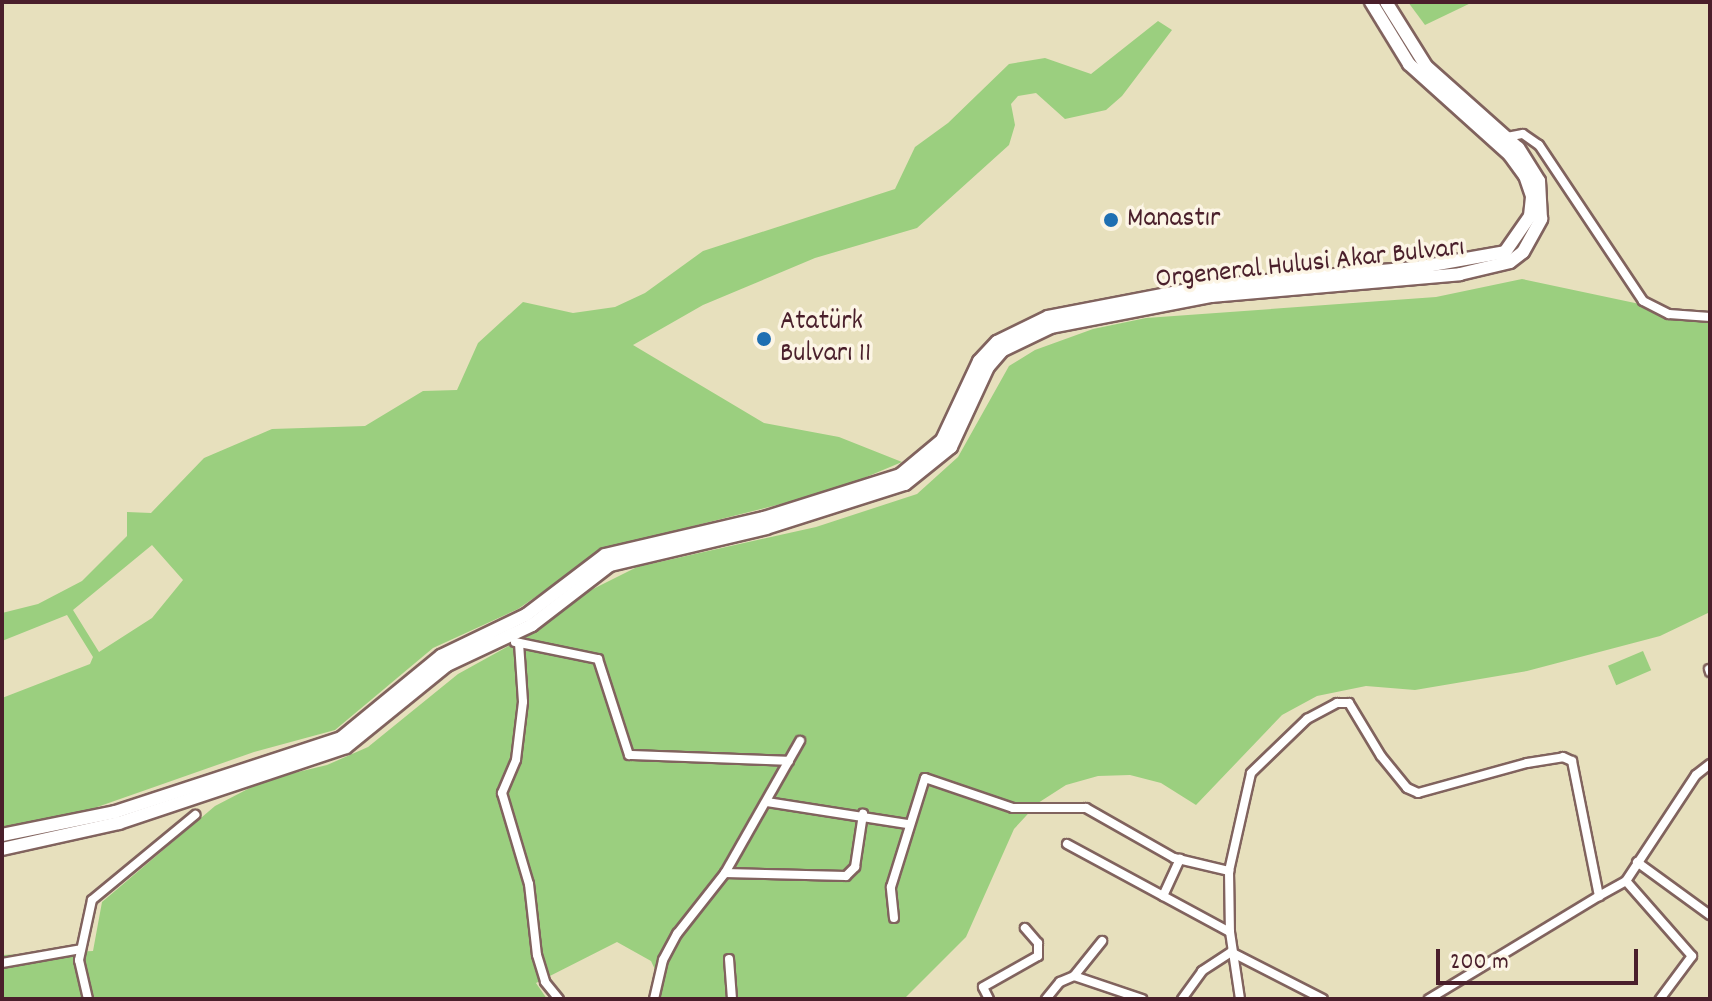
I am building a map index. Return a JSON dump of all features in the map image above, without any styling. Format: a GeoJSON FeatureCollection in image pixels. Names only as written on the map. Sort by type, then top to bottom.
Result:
{"type":"FeatureCollection","features":[{"type":"Feature","properties":{"kind":"main road"},"geometry":{"type":"LineString","coordinates":[[1371,2],[1414,59]]}},
{"type":"Feature","properties":{"kind":"main road"},"geometry":{"type":"LineString","coordinates":[[1386,2],[1414,59]]}},
{"type":"Feature","properties":{"kind":"main road","name":"Orgeneral Hulusi Akar Bulvarı"},"geometry":{"type":"LineString","coordinates":[[2,849],[119,823],[239,778],[346,747],[447,665],[532,625],[610,565],[766,528],[905,484],[951,447],[988,367],[1003,350],[1051,327],[1211,296],[1416,279],[1510,262],[1532,239],[1541,219],[1542,195],[1534,171],[1507,137],[1414,59]]}},
{"type":"Feature","properties":{"kind":"main road","name":"Orgeneral Hulusi Akar Bulvarı"},"geometry":{"type":"LineString","coordinates":[[2,835],[115,812],[236,768],[341,738],[441,656],[526,615],[605,555],[764,518],[900,475],[942,440],[979,361],[997,342],[1048,317],[1209,286],[1415,268],[1505,252],[1523,234],[1530,216],[1532,196],[1525,176],[1510,155],[1414,59]]}},
{"type":"Feature","properties":{"kind":"street"},"geometry":{"type":"LineString","coordinates":[[1507,137],[1523,134],[1539,145],[1601,246],[1643,301],[1669,314],[1710,317]]}},
{"type":"Feature","properties":{"kind":"street"},"geometry":{"type":"LineString","coordinates":[[506,637],[519,643],[598,659],[629,755],[789,761]]}},
{"type":"Feature","properties":{"kind":"street"},"geometry":{"type":"LineString","coordinates":[[519,643],[523,702],[516,760],[502,793],[529,884],[537,955],[545,982],[559,999]]}},
{"type":"Feature","properties":{"kind":"street"},"geometry":{"type":"LineString","coordinates":[[1240,999],[1231,952],[1229,871],[1251,773],[1307,719],[1337,703],[1349,703],[1381,756],[1407,788],[1418,793],[1527,763],[1563,757],[1572,761],[1599,896]]}},
{"type":"Feature","properties":{"kind":"street"},"geometry":{"type":"LineString","coordinates":[[654,999],[663,960],[677,934],[725,873],[800,741]]}},
{"type":"Feature","properties":{"kind":"street"},"geometry":{"type":"LineString","coordinates":[[1429,999],[1626,881],[1696,775],[1710,764]]}},
{"type":"Feature","properties":{"kind":"street"},"geometry":{"type":"LineString","coordinates":[[894,918],[891,887],[907,824],[925,778],[1013,808],[1086,808],[1180,859],[1229,871]]}},
{"type":"Feature","properties":{"kind":"street"},"geometry":{"type":"LineString","coordinates":[[767,802],[863,814],[907,824]]}},
{"type":"Feature","properties":{"kind":"street"},"geometry":{"type":"LineString","coordinates":[[725,873],[846,876],[855,867],[863,814]]}},
{"type":"Feature","properties":{"kind":"street"},"geometry":{"type":"LineString","coordinates":[[88,999],[81,976],[81,949],[92,900],[195,815]]}},
{"type":"Feature","properties":{"kind":"street"},"geometry":{"type":"LineString","coordinates":[[1067,844],[1230,932]]}},
{"type":"Feature","properties":{"kind":"street"},"geometry":{"type":"LineString","coordinates":[[1163,896],[1180,859]]}},
{"type":"Feature","properties":{"kind":"street"},"geometry":{"type":"LineString","coordinates":[[1637,862],[1710,915]]}},
{"type":"Feature","properties":{"kind":"street"},"geometry":{"type":"LineString","coordinates":[[1626,881],[1691,952],[1691,963],[1660,999]]}},
{"type":"Feature","properties":{"kind":"street"},"geometry":{"type":"LineString","coordinates":[[989,999],[983,987],[1038,956],[1038,943],[1025,928]]}},
{"type":"Feature","properties":{"kind":"street"},"geometry":{"type":"LineString","coordinates":[[1046,999],[1060,982],[1074,976],[1102,941]]}},
{"type":"Feature","properties":{"kind":"street"},"geometry":{"type":"LineString","coordinates":[[2,963],[81,949]]}},
{"type":"Feature","properties":{"kind":"street"},"geometry":{"type":"LineString","coordinates":[[1182,999],[1202,971],[1231,952]]}},
{"type":"Feature","properties":{"kind":"street"},"geometry":{"type":"LineString","coordinates":[[1231,952],[1323,999]]}},
{"type":"Feature","properties":{"kind":"street"},"geometry":{"type":"LineString","coordinates":[[729,959],[732,999]]}},
{"type":"Feature","properties":{"kind":"street"},"geometry":{"type":"LineString","coordinates":[[1074,976],[1142,999]]}},
{"type":"Feature","properties":{"kind":"green space"},"geometry":{"type":"Polygon","coordinates":[[[1408,2],[1473,2],[1425,25],[1408,2]]]}},
{"type":"Feature","properties":{"kind":"green space"},"geometry":{"type":"Polygon","coordinates":[[[1158,21],[1172,30],[1122,96],[1106,110],[1065,119],[1036,93],[1018,96],[1011,104],[1015,125],[1009,145],[917,228],[815,258],[703,305],[633,345],[764,423],[839,437],[902,462],[833,491],[606,548],[518,609],[433,648],[335,730],[254,752],[83,812],[2,831],[2,698],[90,664],[93,657],[67,615],[2,641],[2,613],[38,604],[82,581],[127,536],[127,512],[151,513],[204,458],[272,429],[365,426],[423,391],[457,390],[478,343],[523,302],[573,313],[615,307],[645,293],[703,251],[895,189],[915,147],[948,123],[1009,64],[1045,58],[1091,74],[1158,21]],[[152,545],[73,610],[99,652],[152,618],[183,580],[152,545]]]}},
{"type":"Feature","properties":{"kind":"green space"},"geometry":{"type":"Polygon","coordinates":[[[1522,279],[1668,310],[1710,311],[1710,612],[1660,636],[1527,671],[1415,690],[1366,686],[1317,696],[1282,715],[1196,805],[1161,783],[1130,775],[1098,776],[1066,785],[1038,803],[1014,829],[966,937],[904,999],[661,999],[660,980],[651,961],[617,942],[536,983],[547,999],[2,999],[2,955],[93,951],[102,902],[215,806],[265,780],[327,765],[368,747],[458,674],[527,636],[583,594],[637,567],[816,527],[917,494],[958,457],[1009,366],[1035,350],[1093,329],[1146,318],[1436,297],[1522,279]]]}},
{"type":"Feature","properties":{"kind":"green space"},"geometry":{"type":"Polygon","coordinates":[[[1643,651],[1651,670],[1616,685],[1608,666],[1643,651]]]}},
{"type":"Feature","properties":{"kind":"place","name":"Manastır"},"geometry":{"type":"Point","coordinates":[1111,220]}},
{"type":"Feature","properties":{"kind":"place","name":"Atatürk Bulvarı 11"},"geometry":{"type":"Point","coordinates":[764,339]}}]}
